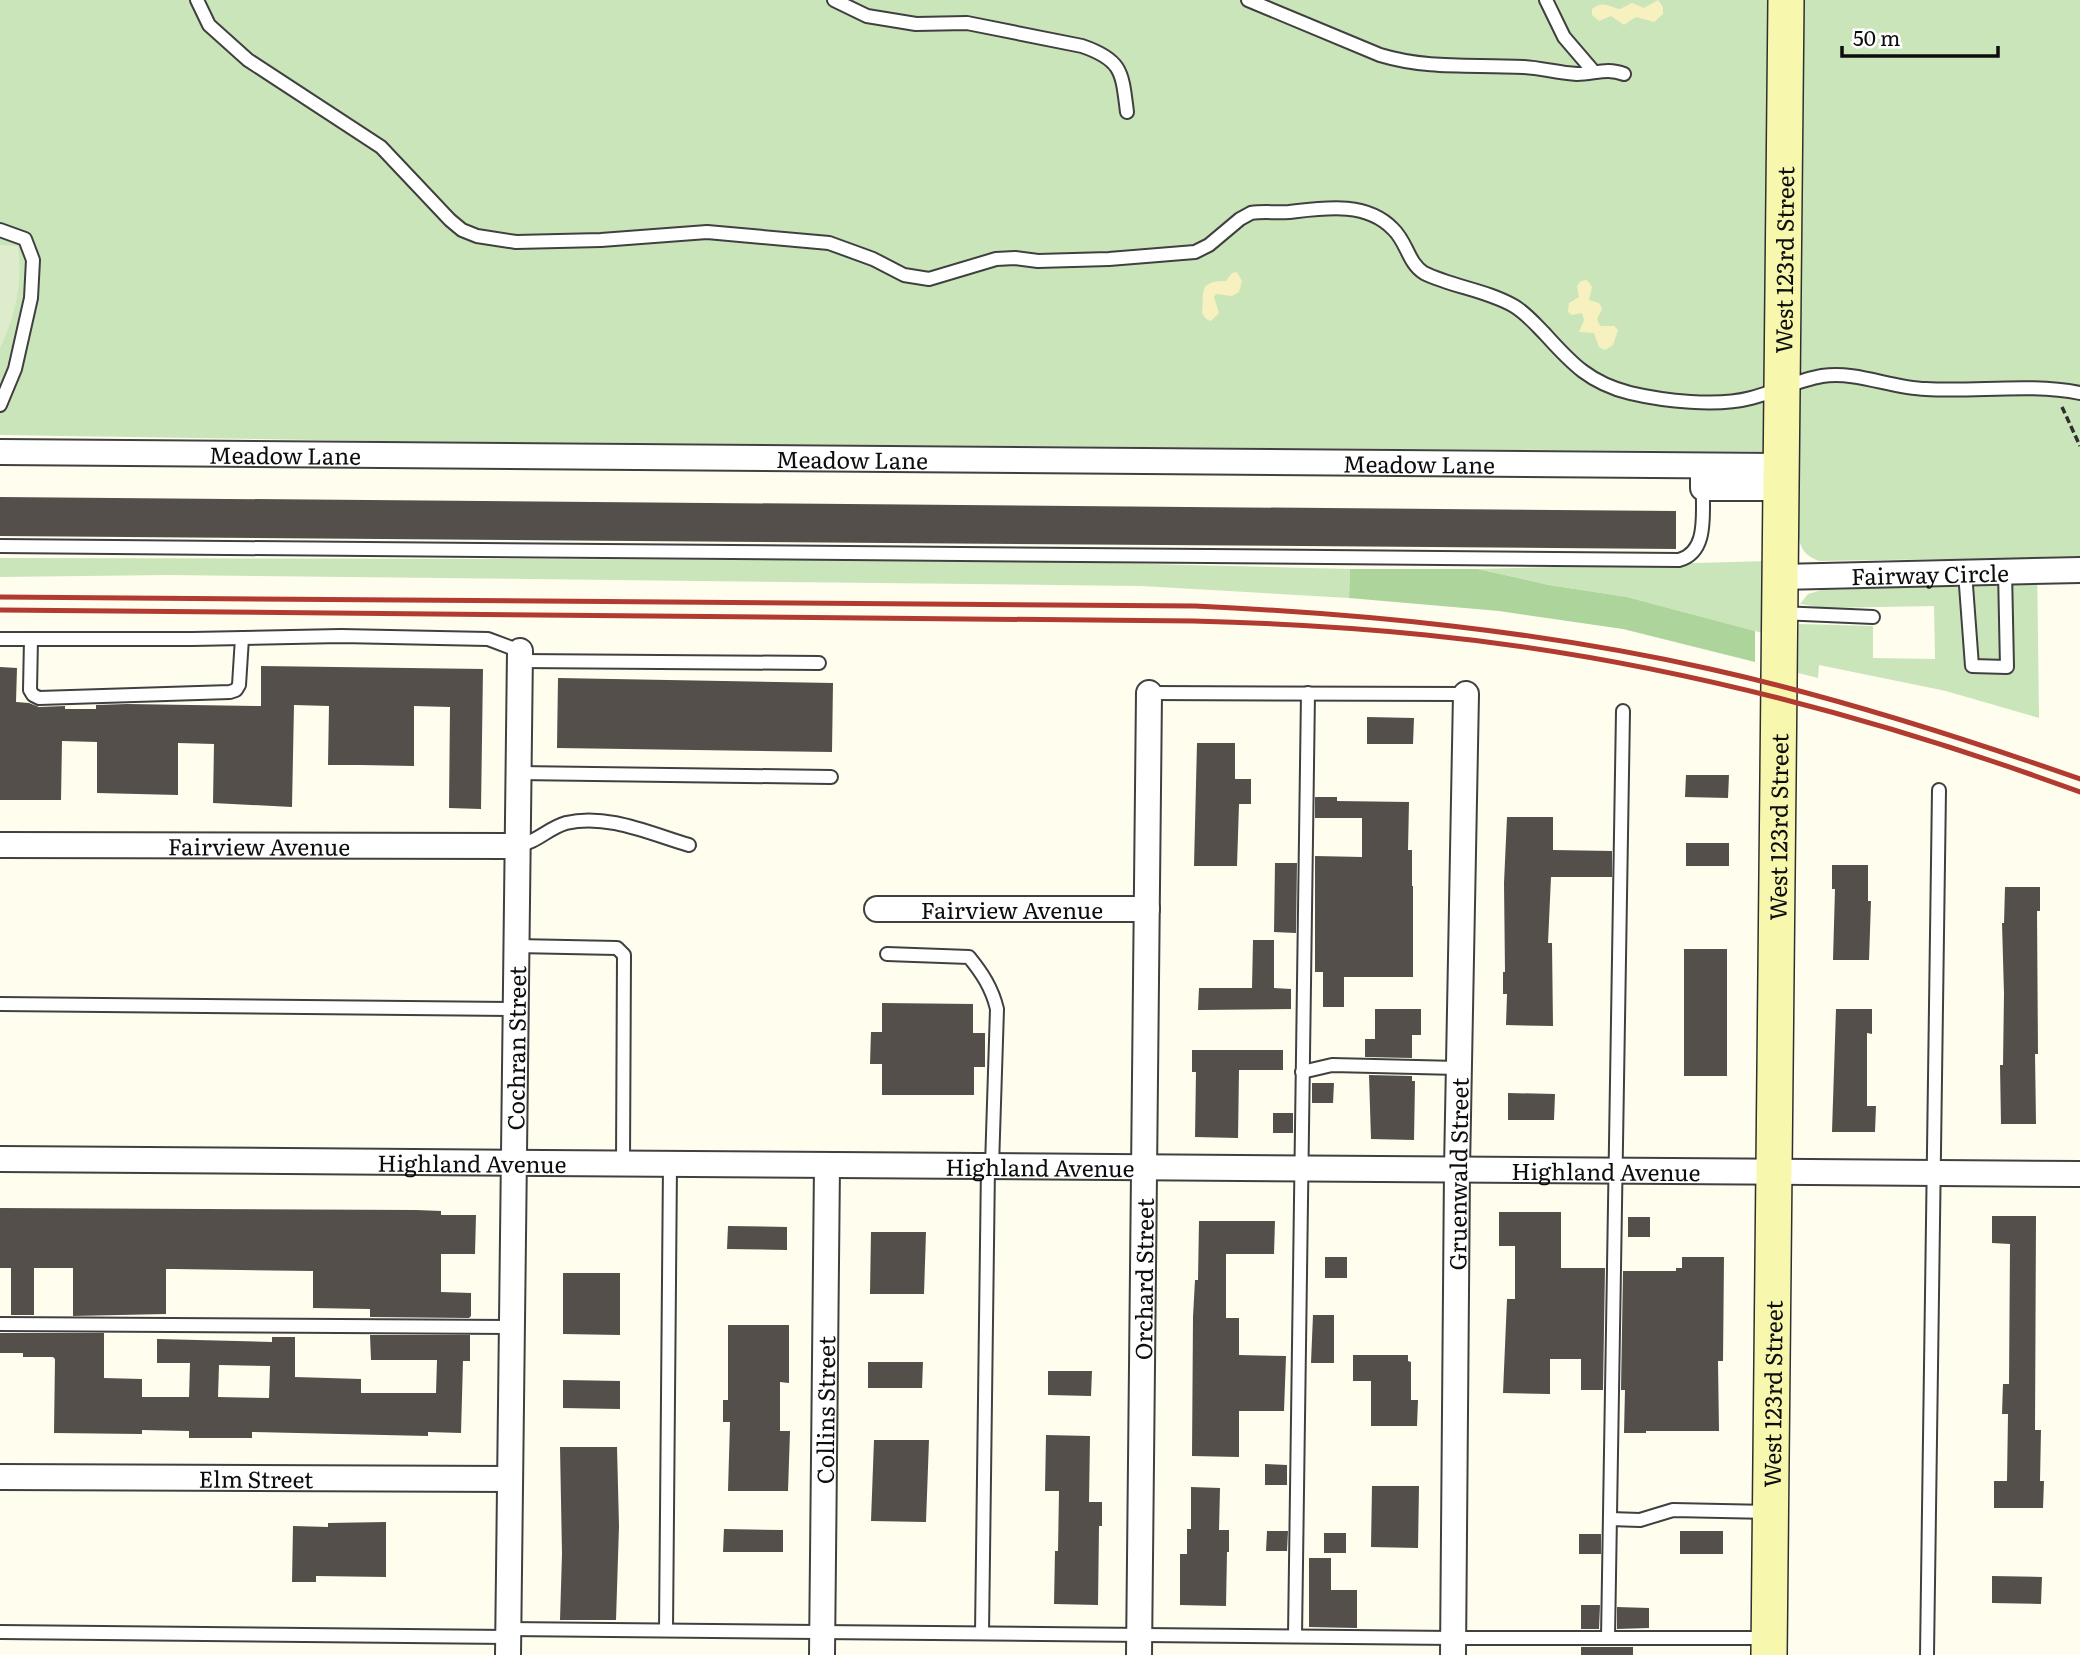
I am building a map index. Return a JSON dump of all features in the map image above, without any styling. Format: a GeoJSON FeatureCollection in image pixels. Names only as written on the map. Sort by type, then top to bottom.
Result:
{"type":"FeatureCollection","features":[{"type":"Feature","properties":{"kind":"street","name":"West 123rd Street"},"geometry":{"type":"LineString","coordinates":[[1769,1647],[1786,0]]}},
{"type":"Feature","properties":{"kind":"street","name":"Meadow Lane"},"geometry":{"type":"LineString","coordinates":[[0,452],[1375,461],[1703,477],[1781,477]]}},
{"type":"Feature","properties":{"kind":"street","name":"Fairway Circle"},"geometry":{"type":"LineString","coordinates":[[1780,577],[2080,570]]}},
{"type":"Feature","properties":{"kind":"street","name":"Cochran Street"},"geometry":{"type":"LineString","coordinates":[[508,1640],[520,656]]}},
{"type":"Feature","properties":{"kind":"street","name":"Orchard Street"},"geometry":{"type":"LineString","coordinates":[[1139,1645],[1149,693]]}},
{"type":"Feature","properties":{"kind":"street","name":"Gruenwald Street"},"geometry":{"type":"LineString","coordinates":[[1453,1646],[1458,1068],[1466,694]]}},
{"type":"Feature","properties":{"kind":"street","name":"Fairview Avenue"},"geometry":{"type":"LineString","coordinates":[[0,845],[517,846]]}},
{"type":"Feature","properties":{"kind":"street","name":"Fairview Avenue"},"geometry":{"type":"LineString","coordinates":[[877,909],[1146,909]]}},
{"type":"Feature","properties":{"kind":"street","name":"Highland Avenue"},"geometry":{"type":"LineString","coordinates":[[0,1158],[2080,1174]]}},
{"type":"Feature","properties":{"kind":"street","name":"Collins Street"},"geometry":{"type":"LineString","coordinates":[[822,1644],[827,1165]]}},
{"type":"Feature","properties":{"kind":"street","name":"Elm Street"},"geometry":{"type":"LineString","coordinates":[[0,1477],[510,1479]]}},
{"type":"Feature","properties":{"kind":"lane"},"geometry":{"type":"LineString","coordinates":[[197,0],[209,25],[248,60],[381,147],[450,220],[462,230],[477,236],[504,241],[547,242],[683,232],[733,233],[830,243],[873,259],[904,275],[929,279],[996,259],[1109,259],[1195,252],[1209,245],[1251,213],[1335,207],[1354,209],[1391,226],[1401,237],[1416,268],[1438,280],[1512,304],[1525,313],[1569,361],[1589,377],[1608,386],[1662,399],[1714,401],[1753,398],[1821,376],[1855,374],[1902,387],[2054,390],[2080,393]]}},
{"type":"Feature","properties":{"kind":"lane"},"geometry":{"type":"LineString","coordinates":[[834,0],[867,16],[916,24],[967,23],[1100,52],[1110,57],[1122,77],[1126,112]]}},
{"type":"Feature","properties":{"kind":"lane"},"geometry":{"type":"LineString","coordinates":[[1248,0],[1399,61],[1447,67],[1525,67],[1578,74],[1607,69],[1624,74]]}},
{"type":"Feature","properties":{"kind":"lane"},"geometry":{"type":"LineString","coordinates":[[1546,0],[1564,37],[1594,72]]}},
{"type":"Feature","properties":{"kind":"lane"},"geometry":{"type":"LineString","coordinates":[[0,230],[24,239],[33,260],[31,298],[15,369],[0,405]]}},
{"type":"Feature","properties":{"kind":"lane"},"geometry":{"type":"LineString","coordinates":[[0,546],[1679,560],[1693,554],[1700,542],[1703,477]]}},
{"type":"Feature","properties":{"kind":"lane"},"geometry":{"type":"LineString","coordinates":[[1965,572],[1972,666],[2007,667],[2005,571]]}},
{"type":"Feature","properties":{"kind":"lane"},"geometry":{"type":"LineString","coordinates":[[1780,613],[1873,617]]}},
{"type":"Feature","properties":{"kind":"lane"},"geometry":{"type":"LineString","coordinates":[[0,639],[341,636],[488,639],[520,656],[819,663]]}},
{"type":"Feature","properties":{"kind":"lane"},"geometry":{"type":"LineString","coordinates":[[31,639],[30,690],[39,698],[230,692],[236,690],[239,685],[242,638]]}},
{"type":"Feature","properties":{"kind":"lane"},"geometry":{"type":"LineString","coordinates":[[1149,693],[1466,694]]}},
{"type":"Feature","properties":{"kind":"lane"},"geometry":{"type":"LineString","coordinates":[[1295,1636],[1308,693]]}},
{"type":"Feature","properties":{"kind":"lane"},"geometry":{"type":"LineString","coordinates":[[1608,1638],[1623,711]]}},
{"type":"Feature","properties":{"kind":"lane"},"geometry":{"type":"LineString","coordinates":[[518,773],[831,777]]}},
{"type":"Feature","properties":{"kind":"lane"},"geometry":{"type":"LineString","coordinates":[[1927,1655],[1932,1173],[1940,790]]}},
{"type":"Feature","properties":{"kind":"lane"},"geometry":{"type":"LineString","coordinates":[[517,846],[531,844],[562,824],[581,820],[619,824],[689,845]]}},
{"type":"Feature","properties":{"kind":"lane"},"geometry":{"type":"LineString","coordinates":[[516,946],[617,948],[624,955],[623,1163]]}},
{"type":"Feature","properties":{"kind":"lane"},"geometry":{"type":"LineString","coordinates":[[887,954],[970,957],[993,994],[997,1009],[990,1166],[982,1633]]}},
{"type":"Feature","properties":{"kind":"lane"},"geometry":{"type":"LineString","coordinates":[[0,1004],[515,1009]]}},
{"type":"Feature","properties":{"kind":"lane"},"geometry":{"type":"LineString","coordinates":[[1302,1072],[1332,1065],[1458,1068]]}},
{"type":"Feature","properties":{"kind":"lane"},"geometry":{"type":"LineString","coordinates":[[666,1630],[670,1164]]}},
{"type":"Feature","properties":{"kind":"lane"},"geometry":{"type":"LineString","coordinates":[[0,1324],[512,1328]]}},
{"type":"Feature","properties":{"kind":"lane"},"geometry":{"type":"LineString","coordinates":[[1610,1519],[1640,1520],[1673,1510],[1770,1512]]}},
{"type":"Feature","properties":{"kind":"lane"},"geometry":{"type":"LineString","coordinates":[[0,1632],[508,1640],[666,1630],[822,1644],[982,1633],[1139,1645],[1295,1636],[1453,1646],[1608,1638],[1769,1647]]}},
{"type":"Feature","properties":{"kind":"path"},"geometry":{"type":"LineString","coordinates":[[2054,390],[2080,446]]}},
{"type":"Feature","properties":{"kind":"green space"},"geometry":{"type":"Polygon","coordinates":[[[0,0],[2080,0],[2080,556],[2037,557],[2039,718],[1946,691],[1819,665],[1818,678],[1798,673],[1799,624],[1873,626],[1873,658],[1935,659],[1934,606],[1823,608],[1800,604],[1808,594],[1822,590],[1945,586],[1945,559],[1819,561],[1806,553],[1799,539],[1799,452],[379,441],[0,435],[0,0]]]}},
{"type":"Feature","properties":{"kind":"green space"},"geometry":{"type":"Polygon","coordinates":[[[0,245],[18,246],[20,272],[14,310],[0,348],[0,245]]]}},
{"type":"Feature","properties":{"kind":"green space"},"geometry":{"type":"Polygon","coordinates":[[[0,558],[987,560],[1350,569],[1349,598],[1141,586],[167,575],[0,577],[0,558]]]}},
{"type":"Feature","properties":{"kind":"green space"},"geometry":{"type":"Polygon","coordinates":[[[1767,561],[1766,634],[1627,597],[1549,585],[1478,569],[1767,561]]]}},
{"type":"Feature","properties":{"kind":"green space"},"geometry":{"type":"Polygon","coordinates":[[[1350,569],[1478,569],[1549,585],[1627,597],[1755,631],[1755,662],[1623,629],[1499,611],[1349,598],[1350,569]]]}},
{"type":"Feature","properties":{"kind":"sand"},"geometry":{"type":"Polygon","coordinates":[[[1658,0],[1663,7],[1663,14],[1654,22],[1636,17],[1624,25],[1611,16],[1599,21],[1592,15],[1592,9],[1600,5],[1620,9],[1632,3],[1644,8],[1658,0]]]}},
{"type":"Feature","properties":{"kind":"sand"},"geometry":{"type":"Polygon","coordinates":[[[1237,272],[1242,281],[1239,292],[1232,296],[1216,294],[1214,297],[1219,313],[1211,321],[1206,319],[1202,313],[1206,286],[1226,281],[1232,273],[1237,272]]]}},
{"type":"Feature","properties":{"kind":"sand"},"geometry":{"type":"Polygon","coordinates":[[[1587,280],[1592,287],[1589,300],[1599,303],[1602,308],[1599,323],[1601,326],[1614,326],[1618,330],[1613,345],[1605,350],[1599,347],[1594,333],[1579,332],[1584,320],[1582,313],[1572,315],[1568,312],[1569,303],[1579,297],[1577,286],[1581,281],[1587,280]]]}},
{"type":"Feature","properties":{"kind":"building"},"geometry":{"type":"Polygon","coordinates":[[[0,497],[1676,511],[1676,549],[0,536],[0,497]]]}},
{"type":"Feature","properties":{"kind":"building"},"geometry":{"type":"Polygon","coordinates":[[[261,666],[483,669],[481,809],[449,808],[450,707],[414,706],[414,766],[328,765],[329,706],[294,705],[292,807],[213,803],[214,744],[178,743],[178,795],[97,793],[97,742],[62,741],[61,800],[0,800],[0,667],[17,668],[16,702],[39,707],[96,709],[96,705],[127,704],[261,706],[261,666]]]}},
{"type":"Feature","properties":{"kind":"building"},"geometry":{"type":"Polygon","coordinates":[[[558,678],[833,683],[832,752],[557,748],[558,678]]]}},
{"type":"Feature","properties":{"kind":"building"},"geometry":{"type":"Polygon","coordinates":[[[1367,717],[1414,718],[1413,744],[1367,744],[1367,717]]]}},
{"type":"Feature","properties":{"kind":"building"},"geometry":{"type":"Polygon","coordinates":[[[1197,743],[1235,743],[1235,779],[1251,779],[1251,804],[1239,804],[1237,866],[1194,866],[1197,743]]]}},
{"type":"Feature","properties":{"kind":"building"},"geometry":{"type":"Polygon","coordinates":[[[1686,775],[1729,775],[1728,798],[1685,797],[1686,775]]]}},
{"type":"Feature","properties":{"kind":"building"},"geometry":{"type":"Polygon","coordinates":[[[1315,797],[1337,797],[1337,801],[1409,802],[1413,977],[1344,977],[1344,1007],[1323,1007],[1323,972],[1315,972],[1315,856],[1362,857],[1362,818],[1315,818],[1315,797]]]}},
{"type":"Feature","properties":{"kind":"building"},"geometry":{"type":"Polygon","coordinates":[[[1507,817],[1553,817],[1553,850],[1612,851],[1612,877],[1551,877],[1548,943],[1552,943],[1553,1026],[1506,1025],[1507,994],[1503,994],[1503,972],[1507,817]]]}},
{"type":"Feature","properties":{"kind":"building"},"geometry":{"type":"Polygon","coordinates":[[[1686,843],[1729,843],[1729,866],[1686,866],[1686,843]]]}},
{"type":"Feature","properties":{"kind":"building"},"geometry":{"type":"Polygon","coordinates":[[[1275,863],[1297,863],[1296,933],[1274,932],[1275,863]]]}},
{"type":"Feature","properties":{"kind":"building"},"geometry":{"type":"Polygon","coordinates":[[[1832,865],[1868,865],[1868,901],[1871,901],[1869,960],[1833,960],[1835,889],[1832,889],[1832,865]]]}},
{"type":"Feature","properties":{"kind":"building"},"geometry":{"type":"Polygon","coordinates":[[[2005,887],[2040,887],[2040,911],[2037,911],[2036,1124],[2001,1124],[2000,1065],[2003,1065],[2004,994],[2002,923],[2005,887]]]}},
{"type":"Feature","properties":{"kind":"building"},"geometry":{"type":"Polygon","coordinates":[[[1253,940],[1274,940],[1274,988],[1291,989],[1291,1009],[1198,1010],[1199,988],[1252,988],[1253,940]]]}},
{"type":"Feature","properties":{"kind":"building"},"geometry":{"type":"Polygon","coordinates":[[[1684,949],[1727,949],[1727,1076],[1684,1076],[1684,949]]]}},
{"type":"Feature","properties":{"kind":"building"},"geometry":{"type":"Polygon","coordinates":[[[882,1003],[973,1004],[973,1033],[985,1033],[985,1067],[974,1067],[974,1095],[882,1095],[882,1064],[870,1064],[871,1032],[882,1032],[882,1003]]]}},
{"type":"Feature","properties":{"kind":"building"},"geometry":{"type":"Polygon","coordinates":[[[1375,1009],[1421,1009],[1421,1035],[1412,1035],[1412,1058],[1365,1057],[1365,1039],[1375,1039],[1375,1009]]]}},
{"type":"Feature","properties":{"kind":"building"},"geometry":{"type":"Polygon","coordinates":[[[1836,1009],[1872,1009],[1872,1034],[1867,1033],[1867,1106],[1876,1106],[1875,1132],[1832,1132],[1836,1009]]]}},
{"type":"Feature","properties":{"kind":"building"},"geometry":{"type":"Polygon","coordinates":[[[1192,1050],[1283,1050],[1283,1070],[1239,1070],[1238,1138],[1195,1137],[1196,1072],[1192,1072],[1192,1050]]]}},
{"type":"Feature","properties":{"kind":"building"},"geometry":{"type":"Polygon","coordinates":[[[1369,1075],[1412,1076],[1412,1081],[1415,1081],[1414,1140],[1371,1139],[1369,1075]]]}},
{"type":"Feature","properties":{"kind":"building"},"geometry":{"type":"Polygon","coordinates":[[[1312,1083],[1334,1083],[1333,1103],[1312,1103],[1312,1083]]]}},
{"type":"Feature","properties":{"kind":"building"},"geometry":{"type":"Polygon","coordinates":[[[1508,1093],[1555,1094],[1554,1120],[1508,1120],[1508,1093]]]}},
{"type":"Feature","properties":{"kind":"building"},"geometry":{"type":"Polygon","coordinates":[[[1273,1113],[1293,1113],[1293,1133],[1273,1133],[1273,1113]]]}},
{"type":"Feature","properties":{"kind":"building"},"geometry":{"type":"Polygon","coordinates":[[[0,1208],[416,1210],[441,1211],[441,1215],[476,1215],[475,1254],[441,1254],[441,1292],[471,1293],[471,1316],[370,1317],[370,1309],[313,1308],[313,1271],[166,1269],[166,1314],[73,1316],[73,1268],[34,1268],[34,1315],[11,1315],[11,1268],[0,1268],[0,1208]]]}},
{"type":"Feature","properties":{"kind":"building"},"geometry":{"type":"Polygon","coordinates":[[[1499,1212],[1561,1212],[1561,1268],[1605,1268],[1603,1390],[1581,1390],[1581,1359],[1550,1359],[1550,1394],[1503,1393],[1507,1299],[1515,1299],[1515,1246],[1499,1246],[1499,1212]]]}},
{"type":"Feature","properties":{"kind":"building"},"geometry":{"type":"Polygon","coordinates":[[[1992,1216],[2036,1216],[2035,1430],[2041,1430],[2040,1481],[2044,1481],[2043,1508],[1994,1508],[1994,1481],[2007,1481],[2008,1414],[2002,1414],[2003,1384],[2009,1384],[2010,1244],[1992,1243],[1992,1216]]]}},
{"type":"Feature","properties":{"kind":"building"},"geometry":{"type":"Polygon","coordinates":[[[1628,1217],[1650,1217],[1650,1237],[1628,1237],[1628,1217]]]}},
{"type":"Feature","properties":{"kind":"building"},"geometry":{"type":"Polygon","coordinates":[[[1199,1221],[1275,1221],[1274,1254],[1226,1254],[1226,1318],[1239,1318],[1239,1355],[1286,1356],[1284,1411],[1239,1411],[1239,1457],[1192,1456],[1193,1317],[1195,1280],[1198,1280],[1199,1221]]]}},
{"type":"Feature","properties":{"kind":"building"},"geometry":{"type":"Polygon","coordinates":[[[728,1226],[787,1227],[787,1250],[727,1249],[728,1226]]]}},
{"type":"Feature","properties":{"kind":"building"},"geometry":{"type":"Polygon","coordinates":[[[871,1232],[926,1232],[924,1294],[870,1294],[871,1232]]]}},
{"type":"Feature","properties":{"kind":"building"},"geometry":{"type":"Polygon","coordinates":[[[1325,1257],[1347,1257],[1347,1278],[1325,1278],[1325,1257]]]}},
{"type":"Feature","properties":{"kind":"building"},"geometry":{"type":"Polygon","coordinates":[[[1682,1257],[1724,1257],[1723,1361],[1718,1361],[1719,1431],[1624,1433],[1625,1390],[1621,1390],[1623,1271],[1676,1271],[1676,1268],[1682,1268],[1682,1257]]]}},
{"type":"Feature","properties":{"kind":"building"},"geometry":{"type":"Polygon","coordinates":[[[563,1273],[620,1273],[620,1335],[563,1334],[563,1273]]]}},
{"type":"Feature","properties":{"kind":"building"},"geometry":{"type":"Polygon","coordinates":[[[1313,1315],[1334,1315],[1334,1363],[1311,1363],[1313,1315]]]}},
{"type":"Feature","properties":{"kind":"building"},"geometry":{"type":"Polygon","coordinates":[[[728,1325],[789,1325],[789,1383],[780,1382],[780,1431],[790,1431],[788,1491],[728,1491],[730,1422],[723,1422],[723,1400],[728,1400],[728,1325]]]}},
{"type":"Feature","properties":{"kind":"building"},"geometry":{"type":"Polygon","coordinates":[[[0,1333],[104,1333],[104,1378],[142,1379],[142,1397],[189,1397],[190,1363],[157,1363],[157,1339],[272,1342],[272,1337],[295,1337],[295,1377],[361,1379],[361,1393],[436,1393],[437,1360],[371,1360],[370,1335],[470,1335],[470,1361],[463,1361],[461,1433],[428,1432],[428,1436],[252,1432],[252,1438],[189,1438],[189,1431],[142,1430],[142,1434],[54,1433],[55,1359],[23,1357],[23,1353],[0,1353],[0,1333]],[[219,1365],[218,1397],[269,1398],[270,1366],[219,1365]]]}},
{"type":"Feature","properties":{"kind":"building"},"geometry":{"type":"Polygon","coordinates":[[[1353,1355],[1408,1355],[1408,1361],[1411,1362],[1411,1400],[1418,1400],[1417,1426],[1371,1426],[1371,1381],[1353,1381],[1353,1355]]]}},
{"type":"Feature","properties":{"kind":"building"},"geometry":{"type":"Polygon","coordinates":[[[868,1362],[923,1362],[922,1388],[868,1388],[868,1362]]]}},
{"type":"Feature","properties":{"kind":"building"},"geometry":{"type":"Polygon","coordinates":[[[1048,1371],[1092,1371],[1091,1396],[1048,1395],[1048,1371]]]}},
{"type":"Feature","properties":{"kind":"building"},"geometry":{"type":"Polygon","coordinates":[[[563,1380],[620,1381],[620,1409],[563,1408],[563,1380]]]}},
{"type":"Feature","properties":{"kind":"building"},"geometry":{"type":"Polygon","coordinates":[[[1046,1435],[1090,1436],[1089,1502],[1102,1502],[1098,1605],[1054,1604],[1059,1491],[1045,1491],[1046,1435]]]}},
{"type":"Feature","properties":{"kind":"building"},"geometry":{"type":"Polygon","coordinates":[[[874,1440],[929,1440],[926,1522],[871,1521],[874,1440]]]}},
{"type":"Feature","properties":{"kind":"building"},"geometry":{"type":"Polygon","coordinates":[[[560,1447],[617,1447],[619,1526],[616,1620],[560,1620],[560,1447]]]}},
{"type":"Feature","properties":{"kind":"building"},"geometry":{"type":"Polygon","coordinates":[[[1265,1464],[1287,1465],[1287,1485],[1265,1485],[1265,1464]]]}},
{"type":"Feature","properties":{"kind":"building"},"geometry":{"type":"Polygon","coordinates":[[[1372,1486],[1419,1486],[1418,1548],[1371,1547],[1372,1486]]]}},
{"type":"Feature","properties":{"kind":"building"},"geometry":{"type":"Polygon","coordinates":[[[1191,1487],[1220,1488],[1219,1530],[1229,1530],[1226,1606],[1180,1605],[1180,1554],[1187,1554],[1187,1529],[1191,1529],[1191,1487]]]}},
{"type":"Feature","properties":{"kind":"building"},"geometry":{"type":"Polygon","coordinates":[[[386,1522],[386,1577],[316,1576],[316,1582],[292,1582],[293,1526],[328,1527],[328,1523],[386,1522]]]}},
{"type":"Feature","properties":{"kind":"building"},"geometry":{"type":"Polygon","coordinates":[[[724,1529],[783,1530],[783,1552],[723,1552],[724,1529]]]}},
{"type":"Feature","properties":{"kind":"building"},"geometry":{"type":"Polygon","coordinates":[[[1267,1531],[1288,1531],[1287,1551],[1266,1551],[1267,1531]]]}},
{"type":"Feature","properties":{"kind":"building"},"geometry":{"type":"Polygon","coordinates":[[[1680,1531],[1723,1531],[1723,1554],[1680,1554],[1680,1531]]]}},
{"type":"Feature","properties":{"kind":"building"},"geometry":{"type":"Polygon","coordinates":[[[1324,1533],[1346,1533],[1346,1553],[1324,1553],[1324,1533]]]}},
{"type":"Feature","properties":{"kind":"building"},"geometry":{"type":"Polygon","coordinates":[[[1579,1534],[1601,1534],[1601,1554],[1579,1554],[1579,1534]]]}},
{"type":"Feature","properties":{"kind":"building"},"geometry":{"type":"Polygon","coordinates":[[[1309,1558],[1331,1558],[1331,1590],[1357,1590],[1357,1628],[1309,1627],[1309,1558]]]}},
{"type":"Feature","properties":{"kind":"building"},"geometry":{"type":"Polygon","coordinates":[[[1992,1576],[2042,1577],[2041,1604],[1992,1603],[1992,1576]]]}},
{"type":"Feature","properties":{"kind":"building"},"geometry":{"type":"Polygon","coordinates":[[[1581,1605],[1600,1605],[1599,1629],[1581,1629],[1581,1605]]]}},
{"type":"Feature","properties":{"kind":"building"},"geometry":{"type":"Polygon","coordinates":[[[1617,1607],[1649,1608],[1649,1628],[1617,1629],[1617,1607]]]}},
{"type":"Feature","properties":{"kind":"building"},"geometry":{"type":"Polygon","coordinates":[[[1581,1647],[1633,1647],[1633,1655],[1581,1655],[1581,1647]]]}},
{"type":"Feature","properties":{"kind":"railway"},"geometry":{"type":"LineString","coordinates":[[0,597],[1195,606],[1389,619],[1518,634],[1710,669],[1896,718],[2080,779]]}},
{"type":"Feature","properties":{"kind":"railway"},"geometry":{"type":"LineString","coordinates":[[0,610],[1193,621],[1397,632],[1593,658],[1758,693],[1921,738],[2080,792]]}}]}
